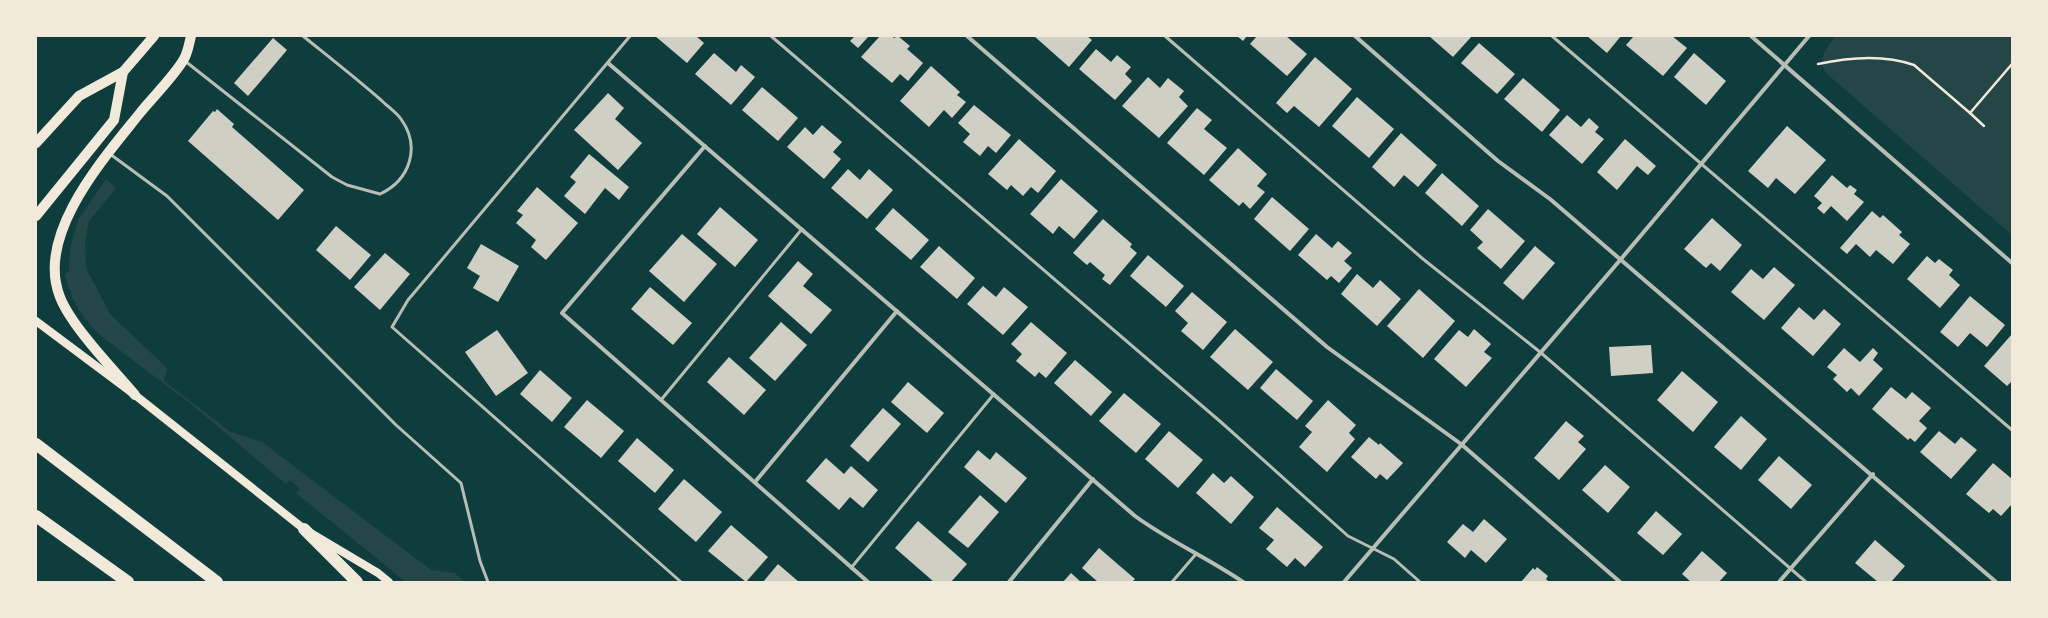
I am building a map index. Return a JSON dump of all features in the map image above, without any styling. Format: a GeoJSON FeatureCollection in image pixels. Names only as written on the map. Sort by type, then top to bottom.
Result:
{"type":"FeatureCollection","features":[{"type":"Feature","properties":{"kind":"highway"},"geometry":{"type":"LineString","coordinates":[[36,444],[218,582]]}},
{"type":"Feature","properties":{"kind":"highway"},"geometry":{"type":"LineString","coordinates":[[36,516],[128,582]]}},
{"type":"Feature","properties":{"kind":"highway"},"geometry":{"type":"LineString","coordinates":[[304,529],[357,582]]}},
{"type":"Feature","properties":{"kind":"main road"},"geometry":{"type":"LineString","coordinates":[[36,143],[79,96],[123,72],[154,36]]}},
{"type":"Feature","properties":{"kind":"main road"},"geometry":{"type":"LineString","coordinates":[[135,395],[72,317],[59,296],[54,268],[60,236],[65,220],[79,195],[109,153],[184,60],[191,36]]}},
{"type":"Feature","properties":{"kind":"main road"},"geometry":{"type":"LineString","coordinates":[[36,216],[114,120],[123,72]]}},
{"type":"Feature","properties":{"kind":"main road"},"geometry":{"type":"LineString","coordinates":[[36,321],[135,395],[304,529],[378,573],[389,582]]}},
{"type":"Feature","properties":{"kind":"street"},"geometry":{"type":"LineString","coordinates":[[967,36],[1327,347],[1461,444],[1620,582]]}},
{"type":"Feature","properties":{"kind":"street"},"geometry":{"type":"LineString","coordinates":[[1355,36],[1498,161],[1550,199],[1873,474],[1996,582]]}},
{"type":"Feature","properties":{"kind":"street"},"geometry":{"type":"LineString","coordinates":[[1751,36],[2012,263]]}},
{"type":"Feature","properties":{"kind":"street"},"geometry":{"type":"LineString","coordinates":[[1344,582],[1540,352],[1621,260],[1809,36]]}},
{"type":"Feature","properties":{"kind":"street"},"geometry":{"type":"LineString","coordinates":[[608,63],[1135,516],[1159,534],[1224,569],[1243,582]]}},
{"type":"Feature","properties":{"kind":"street"},"geometry":{"type":"LineString","coordinates":[[705,146],[562,313],[868,582]]}},
{"type":"Feature","properties":{"kind":"street"},"geometry":{"type":"LineString","coordinates":[[755,482],[897,312]]}},
{"type":"Feature","properties":{"kind":"street"},"geometry":{"type":"LineString","coordinates":[[1780,582],[1873,474]]}},
{"type":"Feature","properties":{"kind":"street"},"geometry":{"type":"LineString","coordinates":[[1009,582],[1093,480]]}},
{"type":"Feature","properties":{"kind":"lane"},"geometry":{"type":"LineString","coordinates":[[184,60],[332,177],[348,185],[380,194],[392,189],[403,177],[411,160],[410,141],[401,119],[303,36]]}},
{"type":"Feature","properties":{"kind":"lane"},"geometry":{"type":"LineString","coordinates":[[630,36],[408,300],[392,327],[681,582]]}},
{"type":"Feature","properties":{"kind":"lane"},"geometry":{"type":"LineString","coordinates":[[771,36],[1222,423],[1348,536],[1394,560],[1420,582]]}},
{"type":"Feature","properties":{"kind":"lane"},"geometry":{"type":"LineString","coordinates":[[1165,36],[1423,259],[1540,352],[1806,582]]}},
{"type":"Feature","properties":{"kind":"lane"},"geometry":{"type":"LineString","coordinates":[[1552,36],[2012,430]]}},
{"type":"Feature","properties":{"kind":"lane"},"geometry":{"type":"LineString","coordinates":[[109,153],[167,196],[396,425],[461,483],[480,561],[488,582]]}},
{"type":"Feature","properties":{"kind":"lane"},"geometry":{"type":"LineString","coordinates":[[661,400],[802,229]]}},
{"type":"Feature","properties":{"kind":"lane"},"geometry":{"type":"LineString","coordinates":[[851,568],[994,394]]}},
{"type":"Feature","properties":{"kind":"lane"},"geometry":{"type":"LineString","coordinates":[[1172,582],[1196,554]]}},
{"type":"Feature","properties":{"kind":"path"},"geometry":{"type":"LineString","coordinates":[[1818,64],[1839,60],[1878,58],[1905,62],[1914,65],[1984,126]]}},
{"type":"Feature","properties":{"kind":"path"},"geometry":{"type":"LineString","coordinates":[[1970,114],[2012,64]]}},
{"type":"Feature","properties":{"kind":"shaded area"},"geometry":{"type":"Polygon","coordinates":[[[1836,36],[2012,36],[2012,235],[1826,73],[1823,68],[1822,58],[1826,49],[1836,36]]]}},
{"type":"Feature","properties":{"kind":"shaded area"},"geometry":{"type":"Polygon","coordinates":[[[106,179],[116,188],[89,221],[85,242],[86,268],[110,314],[167,368],[164,381],[231,432],[262,442],[431,570],[455,573],[464,582],[406,582],[296,493],[300,489],[290,480],[286,484],[191,404],[101,336],[94,329],[78,308],[70,292],[65,274],[69,271],[70,248],[78,220],[106,179]]]}},
{"type":"Feature","properties":{"kind":"building"},"geometry":{"type":"Polygon","coordinates":[[[655,36],[696,36],[704,43],[687,63],[655,36]]]}},
{"type":"Feature","properties":{"kind":"building"},"geometry":{"type":"Polygon","coordinates":[[[852,36],[869,36],[858,48],[850,41],[854,37],[852,36]]]}},
{"type":"Feature","properties":{"kind":"building"},"geometry":{"type":"Polygon","coordinates":[[[880,36],[892,36],[894,38],[898,36],[910,46],[907,49],[923,63],[908,81],[900,74],[892,83],[861,57],[880,36]]]}},
{"type":"Feature","properties":{"kind":"building"},"geometry":{"type":"Polygon","coordinates":[[[1034,36],[1087,36],[1092,40],[1069,67],[1034,36]]]}},
{"type":"Feature","properties":{"kind":"building"},"geometry":{"type":"Polygon","coordinates":[[[1237,36],[1247,36],[1243,41],[1237,36]]]}},
{"type":"Feature","properties":{"kind":"building"},"geometry":{"type":"Polygon","coordinates":[[[1257,36],[1286,36],[1307,54],[1287,76],[1250,44],[1257,36]]]}},
{"type":"Feature","properties":{"kind":"building"},"geometry":{"type":"Polygon","coordinates":[[[1429,36],[1472,36],[1453,57],[1429,36]]]}},
{"type":"Feature","properties":{"kind":"building"},"geometry":{"type":"Polygon","coordinates":[[[1587,36],[1621,36],[1607,53],[1587,36]]]}},
{"type":"Feature","properties":{"kind":"building"},"geometry":{"type":"Polygon","coordinates":[[[1634,36],[1672,36],[1687,48],[1663,76],[1626,45],[1634,36]]]}},
{"type":"Feature","properties":{"kind":"building"},"geometry":{"type":"Polygon","coordinates":[[[273,38],[287,50],[248,96],[234,83],[273,38]]]}},
{"type":"Feature","properties":{"kind":"building"},"geometry":{"type":"Polygon","coordinates":[[[1479,43],[1515,74],[1497,94],[1461,63],[1479,43]]]}},
{"type":"Feature","properties":{"kind":"building"},"geometry":{"type":"Polygon","coordinates":[[[1096,49],[1111,62],[1117,55],[1131,67],[1125,74],[1132,81],[1115,100],[1079,69],[1096,49]]]}},
{"type":"Feature","properties":{"kind":"building"},"geometry":{"type":"Polygon","coordinates":[[[714,53],[736,72],[741,65],[755,77],[731,105],[695,74],[714,53]]]}},
{"type":"Feature","properties":{"kind":"building"},"geometry":{"type":"Polygon","coordinates":[[[1694,53],[1726,81],[1706,105],[1674,77],[1694,53]]]}},
{"type":"Feature","properties":{"kind":"building"},"geometry":{"type":"Polygon","coordinates":[[[1315,57],[1352,89],[1319,127],[1294,106],[1287,113],[1276,103],[1315,57]]]}},
{"type":"Feature","properties":{"kind":"building"},"geometry":{"type":"Polygon","coordinates":[[[931,66],[960,92],[957,95],[966,102],[952,118],[944,110],[929,127],[900,101],[931,66]]]}},
{"type":"Feature","properties":{"kind":"building"},"geometry":{"type":"Polygon","coordinates":[[[1148,77],[1160,88],[1168,78],[1184,91],[1179,97],[1188,106],[1159,138],[1122,106],[1148,77]]]}},
{"type":"Feature","properties":{"kind":"building"},"geometry":{"type":"Polygon","coordinates":[[[1523,78],[1560,110],[1542,132],[1504,99],[1523,78]]]}},
{"type":"Feature","properties":{"kind":"building"},"geometry":{"type":"Polygon","coordinates":[[[762,87],[798,118],[778,141],[742,110],[762,87]]]}},
{"type":"Feature","properties":{"kind":"building"},"geometry":{"type":"Polygon","coordinates":[[[608,93],[624,108],[615,119],[642,143],[618,170],[574,130],[608,93]]]}},
{"type":"Feature","properties":{"kind":"building"},"geometry":{"type":"Polygon","coordinates":[[[1357,97],[1394,129],[1369,158],[1332,126],[1357,97]]]}},
{"type":"Feature","properties":{"kind":"building"},"geometry":{"type":"Polygon","coordinates":[[[974,105],[1011,135],[996,153],[988,146],[980,156],[963,142],[970,134],[958,123],[974,105]]]}},
{"type":"Feature","properties":{"kind":"building"},"geometry":{"type":"Polygon","coordinates":[[[1197,108],[1212,120],[1204,129],[1227,148],[1204,175],[1167,143],[1197,108]]]}},
{"type":"Feature","properties":{"kind":"building"},"geometry":{"type":"Polygon","coordinates":[[[217,109],[234,124],[232,127],[304,190],[278,220],[188,141],[213,111],[215,112],[217,109]]]}},
{"type":"Feature","properties":{"kind":"building"},"geometry":{"type":"Polygon","coordinates":[[[1567,115],[1581,127],[1589,118],[1599,127],[1595,132],[1604,139],[1582,164],[1549,135],[1567,115]]]}},
{"type":"Feature","properties":{"kind":"building"},"geometry":{"type":"Polygon","coordinates":[[[822,125],[842,142],[833,152],[841,159],[824,179],[787,147],[805,127],[813,135],[822,125]]]}},
{"type":"Feature","properties":{"kind":"building"},"geometry":{"type":"Polygon","coordinates":[[[1787,126],[1826,160],[1795,194],[1776,178],[1768,188],[1748,171],[1787,126]]]}},
{"type":"Feature","properties":{"kind":"building"},"geometry":{"type":"Polygon","coordinates":[[[1401,133],[1437,165],[1418,187],[1404,175],[1394,187],[1372,167],[1401,133]]]}},
{"type":"Feature","properties":{"kind":"building"},"geometry":{"type":"Polygon","coordinates":[[[1019,139],[1056,171],[1038,193],[1031,187],[1023,196],[1011,185],[1007,190],[988,174],[1019,139]]]}},
{"type":"Feature","properties":{"kind":"building"},"geometry":{"type":"Polygon","coordinates":[[[1625,139],[1656,166],[1648,175],[1637,166],[1617,190],[1597,172],[1625,139]]]}},
{"type":"Feature","properties":{"kind":"building"},"geometry":{"type":"Polygon","coordinates":[[[1238,148],[1267,174],[1257,186],[1265,192],[1250,209],[1243,202],[1239,206],[1209,180],[1238,148]]]}},
{"type":"Feature","properties":{"kind":"building"},"geometry":{"type":"Polygon","coordinates":[[[589,154],[629,187],[619,200],[605,188],[585,214],[564,196],[576,182],[570,177],[589,154]]]}},
{"type":"Feature","properties":{"kind":"building"},"geometry":{"type":"Polygon","coordinates":[[[848,169],[860,180],[869,169],[893,190],[867,219],[831,188],[848,169]]]}},
{"type":"Feature","properties":{"kind":"building"},"geometry":{"type":"Polygon","coordinates":[[[1442,173],[1479,206],[1462,226],[1425,193],[1442,173]]]}},
{"type":"Feature","properties":{"kind":"building"},"geometry":{"type":"Polygon","coordinates":[[[1832,175],[1847,188],[1850,185],[1857,190],[1854,194],[1864,202],[1847,221],[1831,206],[1824,214],[1817,208],[1822,203],[1814,196],[1832,175]]]}},
{"type":"Feature","properties":{"kind":"building"},"geometry":{"type":"Polygon","coordinates":[[[1061,179],[1098,211],[1074,239],[1059,226],[1053,234],[1030,214],[1061,179]]]}},
{"type":"Feature","properties":{"kind":"building"},"geometry":{"type":"Polygon","coordinates":[[[537,187],[578,223],[546,260],[531,247],[536,240],[516,223],[523,215],[517,211],[537,187]]]}},
{"type":"Feature","properties":{"kind":"building"},"geometry":{"type":"Polygon","coordinates":[[[1272,197],[1309,229],[1290,251],[1254,219],[1272,197]]]}},
{"type":"Feature","properties":{"kind":"building"},"geometry":{"type":"Polygon","coordinates":[[[720,207],[758,240],[735,267],[697,234],[720,207]]]}},
{"type":"Feature","properties":{"kind":"building"},"geometry":{"type":"Polygon","coordinates":[[[893,208],[929,240],[911,260],[875,229],[893,208]]]}},
{"type":"Feature","properties":{"kind":"building"},"geometry":{"type":"Polygon","coordinates":[[[1488,209],[1525,241],[1501,269],[1477,248],[1483,242],[1470,230],[1488,209]]]}},
{"type":"Feature","properties":{"kind":"building"},"geometry":{"type":"Polygon","coordinates":[[[1872,211],[1880,218],[1883,215],[1902,232],[1899,235],[1910,244],[1893,264],[1876,250],[1870,257],[1856,244],[1847,254],[1840,248],[1872,211]]]}},
{"type":"Feature","properties":{"kind":"building"},"geometry":{"type":"Polygon","coordinates":[[[1712,218],[1742,245],[1720,271],[1711,263],[1706,268],[1684,249],[1712,218]]]}},
{"type":"Feature","properties":{"kind":"building"},"geometry":{"type":"Polygon","coordinates":[[[1103,219],[1132,244],[1130,247],[1137,253],[1110,285],[1102,279],[1105,275],[1090,262],[1087,265],[1073,253],[1103,219]]]}},
{"type":"Feature","properties":{"kind":"building"},"geometry":{"type":"Polygon","coordinates":[[[336,226],[371,255],[350,280],[316,250],[336,226]]]}},
{"type":"Feature","properties":{"kind":"building"},"geometry":{"type":"Polygon","coordinates":[[[682,234],[717,264],[684,302],[649,271],[682,234]]]}},
{"type":"Feature","properties":{"kind":"building"},"geometry":{"type":"Polygon","coordinates":[[[1316,234],[1332,248],[1338,241],[1352,253],[1344,261],[1352,268],[1339,283],[1331,276],[1327,280],[1298,255],[1316,234]]]}},
{"type":"Feature","properties":{"kind":"building"},"geometry":{"type":"Polygon","coordinates":[[[481,244],[519,266],[498,302],[473,288],[480,276],[467,268],[481,244]]]}},
{"type":"Feature","properties":{"kind":"building"},"geometry":{"type":"Polygon","coordinates":[[[939,246],[975,278],[957,299],[920,267],[939,246]]]}},
{"type":"Feature","properties":{"kind":"building"},"geometry":{"type":"Polygon","coordinates":[[[1535,246],[1555,263],[1523,300],[1503,283],[1535,246]]]}},
{"type":"Feature","properties":{"kind":"building"},"geometry":{"type":"Polygon","coordinates":[[[385,253],[410,274],[380,310],[354,287],[385,253]]]}},
{"type":"Feature","properties":{"kind":"building"},"geometry":{"type":"Polygon","coordinates":[[[1148,255],[1184,286],[1166,307],[1130,276],[1148,255]]]}},
{"type":"Feature","properties":{"kind":"building"},"geometry":{"type":"Polygon","coordinates":[[[1927,256],[1935,263],[1939,259],[1953,270],[1949,275],[1960,285],[1940,308],[1907,279],[1927,256]]]}},
{"type":"Feature","properties":{"kind":"building"},"geometry":{"type":"Polygon","coordinates":[[[798,261],[813,274],[803,286],[832,310],[811,334],[768,296],[798,261]]]}},
{"type":"Feature","properties":{"kind":"building"},"geometry":{"type":"Polygon","coordinates":[[[1774,267],[1795,285],[1764,320],[1731,292],[1751,269],[1763,279],[1774,267]]]}},
{"type":"Feature","properties":{"kind":"building"},"geometry":{"type":"Polygon","coordinates":[[[1357,274],[1373,288],[1380,280],[1401,299],[1377,326],[1341,294],[1357,274]]]}},
{"type":"Feature","properties":{"kind":"building"},"geometry":{"type":"Polygon","coordinates":[[[983,286],[996,297],[1004,287],[1028,307],[1003,335],[967,304],[983,286]]]}},
{"type":"Feature","properties":{"kind":"building"},"geometry":{"type":"Polygon","coordinates":[[[650,287],[692,323],[673,345],[631,309],[650,287]]]}},
{"type":"Feature","properties":{"kind":"building"},"geometry":{"type":"Polygon","coordinates":[[[1419,289],[1455,321],[1423,358],[1387,326],[1419,289]]]}},
{"type":"Feature","properties":{"kind":"building"},"geometry":{"type":"Polygon","coordinates":[[[1192,292],[1227,322],[1203,350],[1181,331],[1188,323],[1175,311],[1192,292]]]}},
{"type":"Feature","properties":{"kind":"building"},"geometry":{"type":"Polygon","coordinates":[[[1970,296],[2005,325],[1987,347],[1970,333],[1958,347],[1940,332],[1970,296]]]}},
{"type":"Feature","properties":{"kind":"building"},"geometry":{"type":"Polygon","coordinates":[[[1799,307],[1814,320],[1824,309],[1841,324],[1813,356],[1781,328],[1799,307]]]}},
{"type":"Feature","properties":{"kind":"building"},"geometry":{"type":"Polygon","coordinates":[[[781,322],[807,345],[775,381],[749,358],[781,322]]]}},
{"type":"Feature","properties":{"kind":"building"},"geometry":{"type":"Polygon","coordinates":[[[1031,322],[1067,353],[1046,378],[1039,372],[1035,377],[1016,361],[1022,354],[1011,344],[1031,322]]]}},
{"type":"Feature","properties":{"kind":"building"},"geometry":{"type":"Polygon","coordinates":[[[1235,329],[1273,362],[1248,390],[1210,357],[1235,329]]]}},
{"type":"Feature","properties":{"kind":"building"},"geometry":{"type":"Polygon","coordinates":[[[1474,329],[1491,344],[1484,352],[1492,358],[1466,387],[1434,359],[1459,330],[1468,337],[1474,329]]]}},
{"type":"Feature","properties":{"kind":"building"},"geometry":{"type":"Polygon","coordinates":[[[497,330],[528,373],[496,396],[465,352],[497,330]]]}},
{"type":"Feature","properties":{"kind":"building"},"geometry":{"type":"Polygon","coordinates":[[[2012,334],[2012,381],[2007,386],[1984,366],[2012,334]]]}},
{"type":"Feature","properties":{"kind":"building"},"geometry":{"type":"Polygon","coordinates":[[[1651,345],[1653,373],[1611,376],[1609,347],[1651,345]]]}},
{"type":"Feature","properties":{"kind":"building"},"geometry":{"type":"Polygon","coordinates":[[[1844,348],[1860,362],[1873,348],[1878,353],[1873,360],[1883,369],[1859,396],[1851,388],[1847,392],[1833,379],[1837,375],[1827,367],[1844,348]]]}},
{"type":"Feature","properties":{"kind":"building"},"geometry":{"type":"Polygon","coordinates":[[[729,357],[766,390],[744,415],[707,382],[729,357]]]}},
{"type":"Feature","properties":{"kind":"building"},"geometry":{"type":"Polygon","coordinates":[[[1075,360],[1112,392],[1091,416],[1054,383],[1075,360]]]}},
{"type":"Feature","properties":{"kind":"building"},"geometry":{"type":"Polygon","coordinates":[[[1276,369],[1313,401],[1297,420],[1260,388],[1276,369]]]}},
{"type":"Feature","properties":{"kind":"building"},"geometry":{"type":"Polygon","coordinates":[[[540,370],[572,398],[552,422],[520,394],[540,370]]]}},
{"type":"Feature","properties":{"kind":"building"},"geometry":{"type":"Polygon","coordinates":[[[1682,371],[1718,402],[1693,432],[1657,400],[1682,371]]]}},
{"type":"Feature","properties":{"kind":"building"},"geometry":{"type":"Polygon","coordinates":[[[908,382],[944,413],[927,433],[891,402],[908,382]]]}},
{"type":"Feature","properties":{"kind":"building"},"geometry":{"type":"Polygon","coordinates":[[[1891,387],[1906,399],[1912,392],[1931,408],[1919,421],[1927,428],[1915,442],[1910,438],[1908,440],[1872,409],[1891,387]]]}},
{"type":"Feature","properties":{"kind":"building"},"geometry":{"type":"Polygon","coordinates":[[[1124,393],[1161,424],[1136,453],[1099,421],[1124,393]]]}},
{"type":"Feature","properties":{"kind":"building"},"geometry":{"type":"Polygon","coordinates":[[[587,400],[624,431],[601,458],[564,427],[587,400]]]}},
{"type":"Feature","properties":{"kind":"building"},"geometry":{"type":"Polygon","coordinates":[[[1328,400],[1356,425],[1349,433],[1355,439],[1327,472],[1299,447],[1312,432],[1305,426],[1328,400]]]}},
{"type":"Feature","properties":{"kind":"building"},"geometry":{"type":"Polygon","coordinates":[[[883,408],[901,424],[868,462],[850,446],[883,408]]]}},
{"type":"Feature","properties":{"kind":"building"},"geometry":{"type":"Polygon","coordinates":[[[1741,416],[1767,439],[1741,470],[1714,447],[1741,416]]]}},
{"type":"Feature","properties":{"kind":"building"},"geometry":{"type":"Polygon","coordinates":[[[1566,421],[1584,436],[1578,442],[1586,449],[1559,480],[1534,458],[1566,421]]]}},
{"type":"Feature","properties":{"kind":"building"},"geometry":{"type":"Polygon","coordinates":[[[1169,431],[1203,460],[1178,488],[1145,459],[1169,431]]]}},
{"type":"Feature","properties":{"kind":"building"},"geometry":{"type":"Polygon","coordinates":[[[1939,431],[1955,444],[1961,437],[1977,450],[1951,479],[1920,452],[1939,431]]]}},
{"type":"Feature","properties":{"kind":"building"},"geometry":{"type":"Polygon","coordinates":[[[1369,437],[1379,445],[1380,443],[1403,463],[1387,480],[1380,474],[1376,479],[1351,457],[1369,437]]]}},
{"type":"Feature","properties":{"kind":"building"},"geometry":{"type":"Polygon","coordinates":[[[637,438],[674,470],[655,493],[618,461],[637,438]]]}},
{"type":"Feature","properties":{"kind":"building"},"geometry":{"type":"Polygon","coordinates":[[[978,450],[990,460],[996,452],[1027,478],[1006,503],[964,467],[978,450]]]}},
{"type":"Feature","properties":{"kind":"building"},"geometry":{"type":"Polygon","coordinates":[[[1779,456],[1812,485],[1791,509],[1758,480],[1779,456]]]}},
{"type":"Feature","properties":{"kind":"building"},"geometry":{"type":"Polygon","coordinates":[[[826,458],[844,474],[851,466],[878,490],[863,508],[850,497],[839,510],[806,481],[826,458]]]}},
{"type":"Feature","properties":{"kind":"building"},"geometry":{"type":"Polygon","coordinates":[[[1993,463],[2012,479],[2012,504],[2001,516],[1993,509],[1989,513],[1966,494],[1993,463]]]}},
{"type":"Feature","properties":{"kind":"building"},"geometry":{"type":"Polygon","coordinates":[[[1605,465],[1630,487],[1608,513],[1582,490],[1605,465]]]}},
{"type":"Feature","properties":{"kind":"building"},"geometry":{"type":"Polygon","coordinates":[[[1213,473],[1224,483],[1231,476],[1254,497],[1231,524],[1196,493],[1213,473]]]}},
{"type":"Feature","properties":{"kind":"building"},"geometry":{"type":"Polygon","coordinates":[[[684,479],[722,512],[696,542],[658,509],[684,479]]]}},
{"type":"Feature","properties":{"kind":"building"},"geometry":{"type":"Polygon","coordinates":[[[980,495],[999,512],[968,548],[948,532],[980,495]]]}},
{"type":"Feature","properties":{"kind":"building"},"geometry":{"type":"Polygon","coordinates":[[[1277,507],[1323,547],[1305,567],[1295,558],[1287,567],[1266,549],[1274,540],[1259,528],[1277,507]]]}},
{"type":"Feature","properties":{"kind":"building"},"geometry":{"type":"Polygon","coordinates":[[[1656,511],[1682,534],[1663,555],[1637,533],[1656,511]]]}},
{"type":"Feature","properties":{"kind":"building"},"geometry":{"type":"Polygon","coordinates":[[[1484,519],[1507,539],[1486,563],[1471,550],[1465,558],[1447,542],[1463,524],[1473,532],[1484,519]]]}},
{"type":"Feature","properties":{"kind":"building"},"geometry":{"type":"Polygon","coordinates":[[[918,521],[967,564],[951,582],[934,582],[895,548],[918,521]]]}},
{"type":"Feature","properties":{"kind":"building"},"geometry":{"type":"Polygon","coordinates":[[[731,525],[768,557],[746,582],[708,551],[731,525]]]}},
{"type":"Feature","properties":{"kind":"building"},"geometry":{"type":"Polygon","coordinates":[[[1875,540],[1905,566],[1891,582],[1878,582],[1855,563],[1875,540]]]}},
{"type":"Feature","properties":{"kind":"building"},"geometry":{"type":"Polygon","coordinates":[[[1099,548],[1135,579],[1132,582],[1098,582],[1082,568],[1099,548]]]}},
{"type":"Feature","properties":{"kind":"building"},"geometry":{"type":"Polygon","coordinates":[[[1702,551],[1727,573],[1719,582],[1691,582],[1682,574],[1702,551]]]}},
{"type":"Feature","properties":{"kind":"building"},"geometry":{"type":"Polygon","coordinates":[[[778,564],[799,582],[763,582],[778,564]]]}},
{"type":"Feature","properties":{"kind":"building"},"geometry":{"type":"Polygon","coordinates":[[[1537,567],[1548,576],[1546,579],[1549,582],[1521,582],[1533,568],[1535,570],[1537,567]]]}},
{"type":"Feature","properties":{"kind":"building"},"geometry":{"type":"Polygon","coordinates":[[[1071,573],[1081,582],[1063,582],[1071,573]]]}}]}
